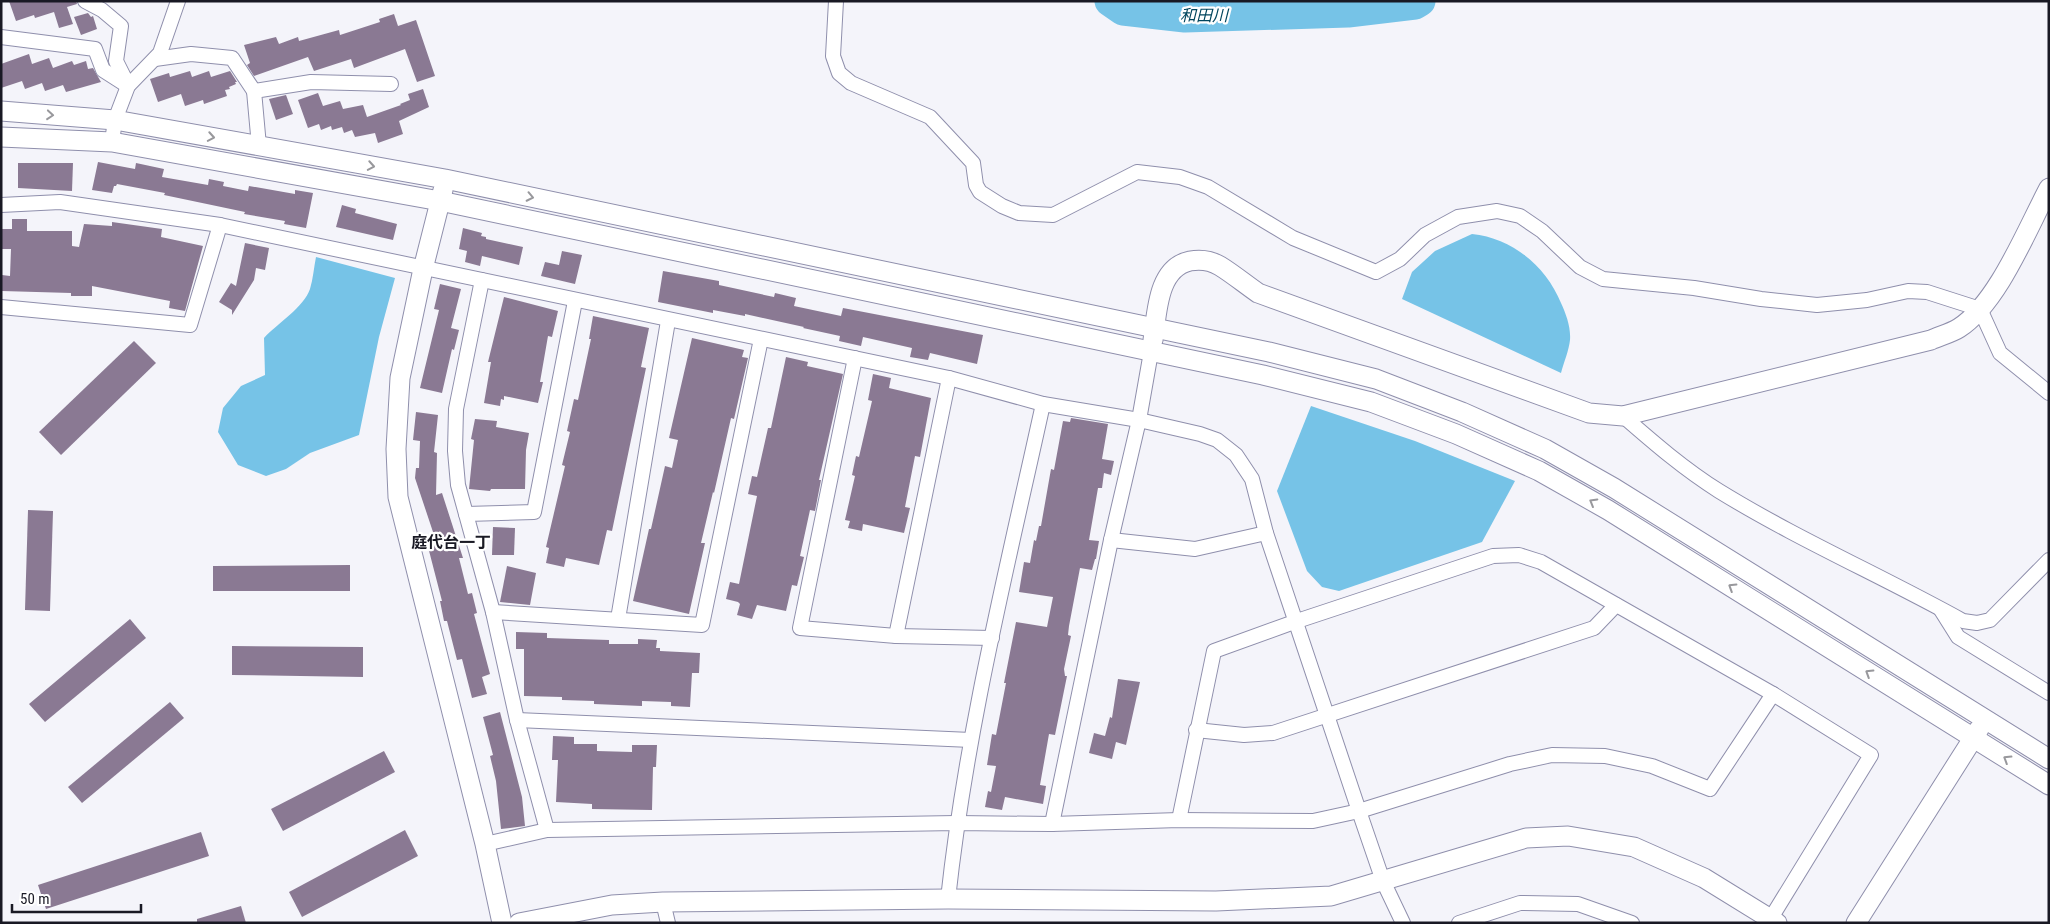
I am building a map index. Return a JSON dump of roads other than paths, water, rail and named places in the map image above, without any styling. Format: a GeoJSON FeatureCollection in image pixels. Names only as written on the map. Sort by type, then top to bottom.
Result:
{"type":"FeatureCollection","features":[{"type":"Feature","properties":{"kind":"street"},"geometry":{"type":"LineString","coordinates":[[85,1],[102,10],[121,26],[116,61],[128,86]]}},
{"type":"Feature","properties":{"kind":"street"},"geometry":{"type":"LineString","coordinates":[[112,142],[115,120],[128,86],[160,53],[178,1]]}},
{"type":"Feature","properties":{"kind":"street"},"geometry":{"type":"LineString","coordinates":[[836,1],[833,56],[839,73],[851,83],[930,117],[973,163],[976,185],[980,192],[1002,206],[1019,213],[1053,214],[1136,172],[1180,177],[1208,187],[1293,238],[1376,272],[1400,259],[1425,236],[1458,217],[1497,211],[1520,216],[1542,230],[1580,267],[1603,279],[1694,288],[1761,299],[1817,305],[1867,300],[1908,291],[1927,292],[1980,309],[2000,353],[2049,393]]}},
{"type":"Feature","properties":{"kind":"street"},"geometry":{"type":"LineString","coordinates":[[1,37],[95,49],[103,70],[128,86]]}},
{"type":"Feature","properties":{"kind":"street"},"geometry":{"type":"LineString","coordinates":[[155,59],[191,54],[232,58],[254,90],[260,146]]}},
{"type":"Feature","properties":{"kind":"street"},"geometry":{"type":"LineString","coordinates":[[254,90],[311,82],[391,84]]}},
{"type":"Feature","properties":{"kind":"street"},"geometry":{"type":"LineString","coordinates":[[1,111],[115,120],[445,179],[1269,352],[1376,379],[1462,412],[1545,449],[1614,488],[2049,759]]}},
{"type":"Feature","properties":{"kind":"street"},"geometry":{"type":"LineString","coordinates":[[1,137],[112,142],[440,201],[1263,375],[1371,402],[1456,434],[1539,471],[1608,510],[2049,785]]}},
{"type":"Feature","properties":{"kind":"street"},"geometry":{"type":"LineString","coordinates":[[445,179],[423,269],[400,378],[396,449],[398,497],[485,844],[502,923]]}},
{"type":"Feature","properties":{"kind":"street"},"geometry":{"type":"LineString","coordinates":[[1052,824],[1111,540],[1139,420],[1160,298],[1166,281],[1174,268],[1186,262],[1202,259],[1219,265],[1258,293],[1589,413],[1623,416],[1931,340],[1959,328],[1980,309],[1999,284],[2049,188]]}},
{"type":"Feature","properties":{"kind":"street"},"geometry":{"type":"LineString","coordinates":[[1,205],[60,202],[220,225],[668,321],[949,378],[1043,404],[1139,420],[1200,434],[1217,440],[1236,456],[1252,479],[1266,533],[1359,811],[1383,881],[1403,923]]}},
{"type":"Feature","properties":{"kind":"street"},"geometry":{"type":"LineString","coordinates":[[1,307],[190,325],[220,225]]}},
{"type":"Feature","properties":{"kind":"street"},"geometry":{"type":"LineString","coordinates":[[482,280],[456,409],[455,451],[457,476],[492,612],[517,720],[547,830]]}},
{"type":"Feature","properties":{"kind":"street"},"geometry":{"type":"LineString","coordinates":[[466,514],[534,512],[575,301]]}},
{"type":"Feature","properties":{"kind":"street"},"geometry":{"type":"LineString","coordinates":[[618,619],[668,321]]}},
{"type":"Feature","properties":{"kind":"street"},"geometry":{"type":"LineString","coordinates":[[492,612],[702,625],[761,339]]}},
{"type":"Feature","properties":{"kind":"street"},"geometry":{"type":"LineString","coordinates":[[855,358],[800,628],[896,636],[992,638]]}},
{"type":"Feature","properties":{"kind":"street"},"geometry":{"type":"LineString","coordinates":[[896,636],[949,378]]}},
{"type":"Feature","properties":{"kind":"street"},"geometry":{"type":"LineString","coordinates":[[948,899],[956,824],[971,740],[1043,404]]}},
{"type":"Feature","properties":{"kind":"street"},"geometry":{"type":"LineString","coordinates":[[1623,416],[1670,457],[1718,490],[1763,517],[1963,621],[1977,623],[1990,620],[2049,560]]}},
{"type":"Feature","properties":{"kind":"street"},"geometry":{"type":"LineString","coordinates":[[1111,540],[1195,549],[1266,533]]}},
{"type":"Feature","properties":{"kind":"street"},"geometry":{"type":"LineString","coordinates":[[519,923],[612,905],[663,902],[948,899],[1226,901],[1331,896],[1526,838],[1568,836],[1634,847],[1704,878],[1772,921],[1871,755],[1772,694],[1542,562],[1519,555],[1493,556],[1297,621],[1214,651],[1178,820]]}},
{"type":"Feature","properties":{"kind":"street"},"geometry":{"type":"LineString","coordinates":[[1196,730],[1244,735],[1273,733],[1594,628],[1616,605]]}},
{"type":"Feature","properties":{"kind":"street"},"geometry":{"type":"LineString","coordinates":[[1940,608],[1958,637],[2049,693]]}},
{"type":"Feature","properties":{"kind":"street"},"geometry":{"type":"LineString","coordinates":[[485,844],[547,830],[1052,824],[1178,820],[1313,821],[1359,811],[1510,764],[1552,755],[1606,756],[1652,766],[1710,789],[1772,694]]}},
{"type":"Feature","properties":{"kind":"street"},"geometry":{"type":"LineString","coordinates":[[1856,923],[1985,719]]}},
{"type":"Feature","properties":{"kind":"street"},"geometry":{"type":"LineString","coordinates":[[517,720],[971,740]]}},
{"type":"Feature","properties":{"kind":"street"},"geometry":{"type":"LineString","coordinates":[[663,902],[668,923]]}},
{"type":"Feature","properties":{"kind":"street"},"geometry":{"type":"LineString","coordinates":[[1459,923],[1520,903],[1578,904],[1632,923]]}},
{"type":"Feature","properties":{"kind":"water"},"geometry":{"type":"Polygon","coordinates":[[[1472,234],[1501,241],[1526,256],[1537,266],[1555,290],[1569,325],[1570,335],[1569,348],[1561,373],[1402,299],[1412,272],[1435,251],[1472,234]]]}},
{"type":"Feature","properties":{"kind":"water"},"geometry":{"type":"Polygon","coordinates":[[[316,257],[395,278],[379,337],[359,435],[310,453],[286,469],[266,476],[238,465],[218,432],[223,408],[241,386],[265,375],[264,338],[296,309],[307,296],[316,257]]]}},
{"type":"Feature","properties":{"kind":"water"},"geometry":{"type":"Polygon","coordinates":[[[1311,406],[1415,441],[1515,481],[1482,542],[1339,591],[1322,587],[1307,571],[1277,491],[1311,406]]]}},
{"type":"Feature","properties":{"kind":"waterway","name":"和田川"},"geometry":{"type":"LineString","coordinates":[[1110,1],[1123,10],[1185,17],[1348,12],[1415,4],[1420,1]]}},
{"type":"Feature","properties":{"kind":"district","name":"庭代台一丁"},"geometry":{"type":"Point","coordinates":[451,542]}}]}
